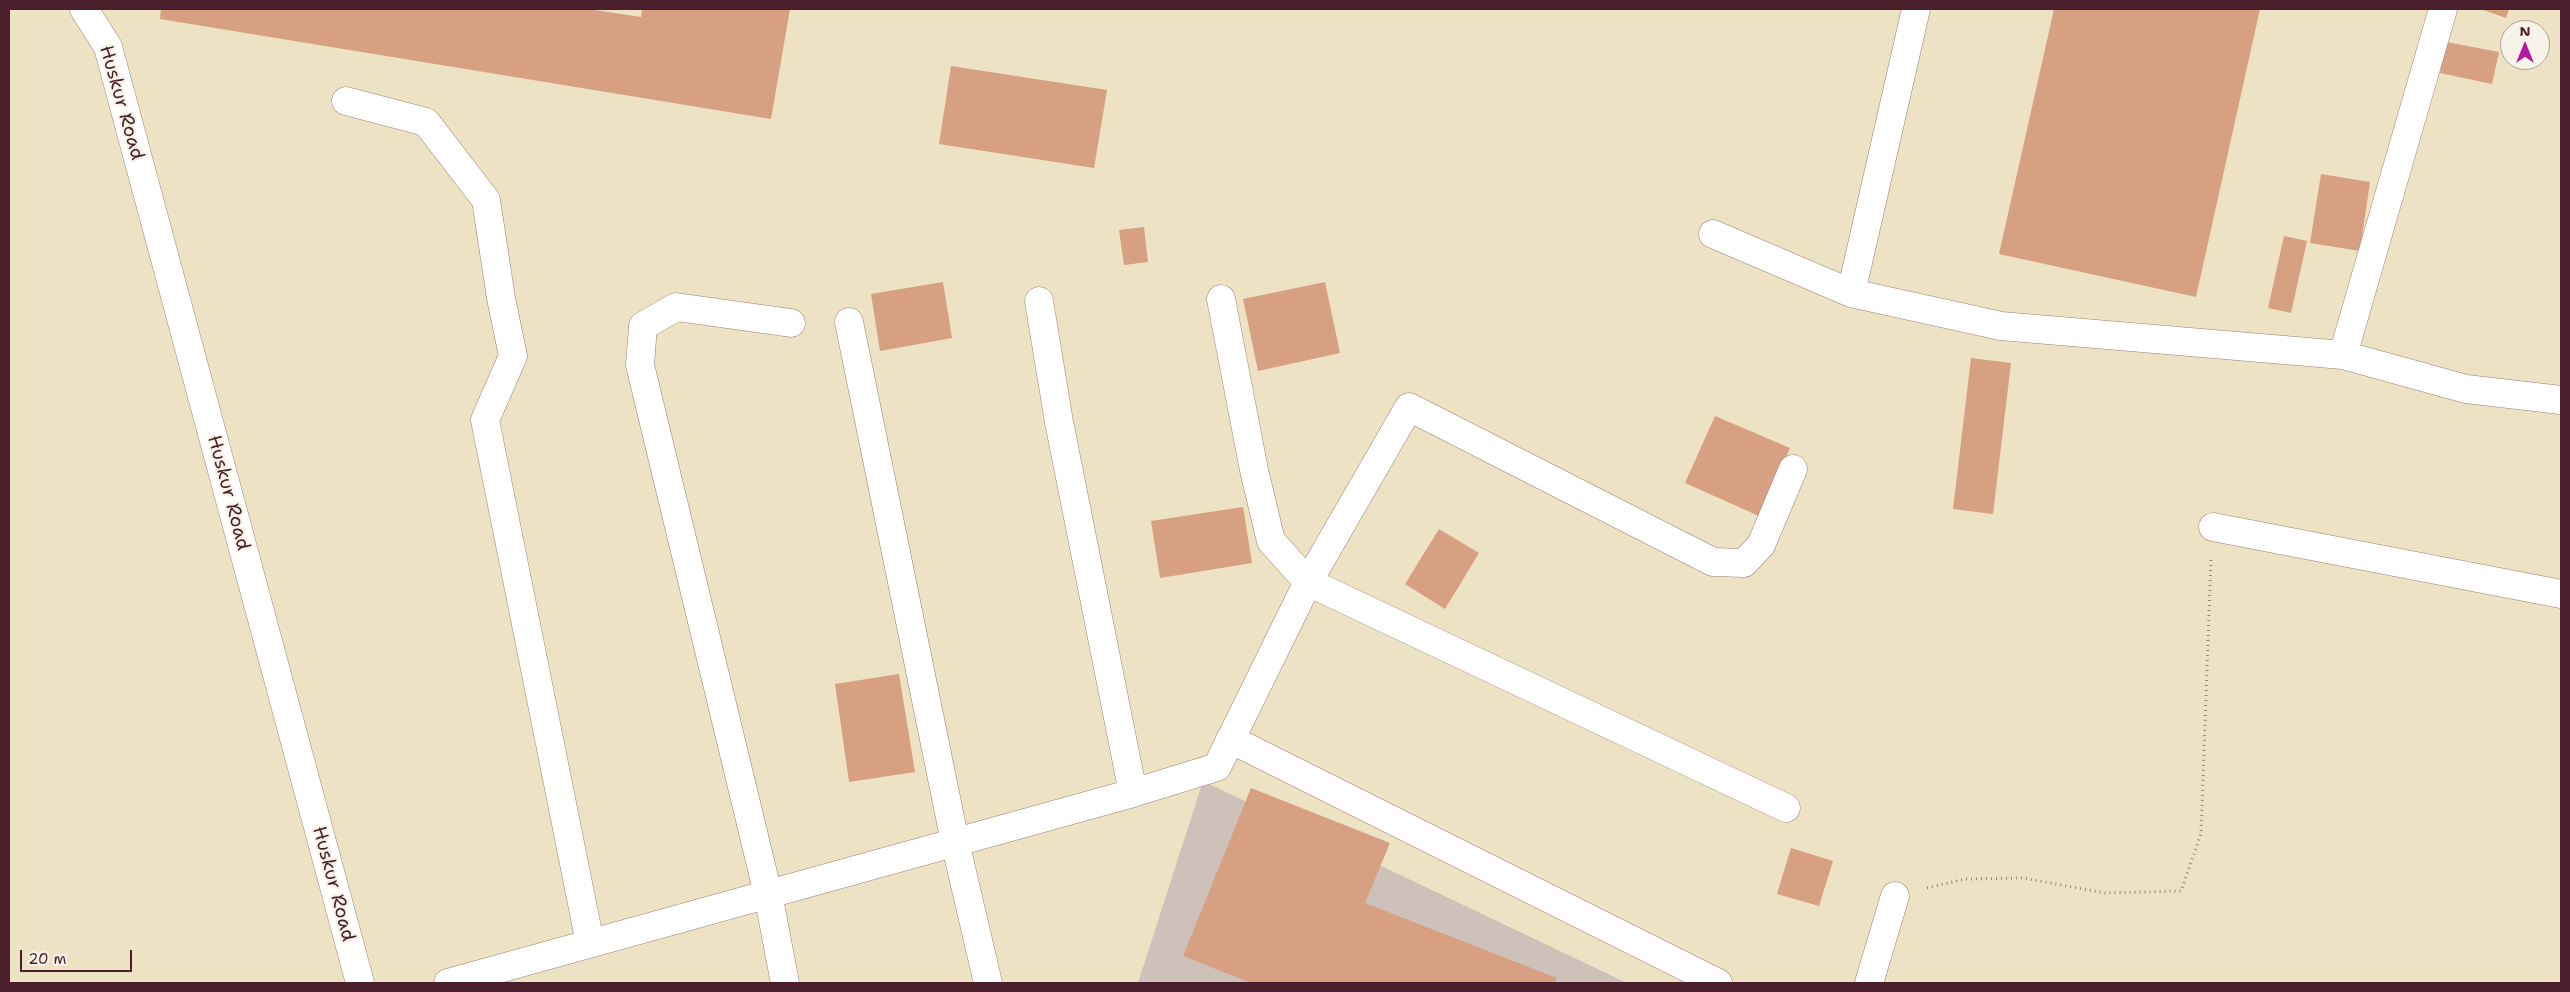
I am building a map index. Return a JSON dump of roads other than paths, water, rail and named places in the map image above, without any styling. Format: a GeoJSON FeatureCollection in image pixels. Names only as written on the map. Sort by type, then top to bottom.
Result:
{"type":"FeatureCollection","features":[{"type":"Feature","properties":{"kind":"street","name":"Huskur Road"},"geometry":{"type":"LineString","coordinates":[[84,9],[108,46],[360,983]]}},
{"type":"Feature","properties":{"kind":"street"},"geometry":{"type":"LineString","coordinates":[[1850,294],[1916,9]]}},
{"type":"Feature","properties":{"kind":"street"},"geometry":{"type":"LineString","coordinates":[[2343,355],[2443,9]]}},
{"type":"Feature","properties":{"kind":"street"},"geometry":{"type":"LineString","coordinates":[[346,101],[426,122],[486,200],[501,298],[513,356],[485,420],[590,943]]}},
{"type":"Feature","properties":{"kind":"street"},"geometry":{"type":"LineString","coordinates":[[1713,234],[1850,294],[2001,326],[2343,355],[2466,389],[2561,400]]}},
{"type":"Feature","properties":{"kind":"street"},"geometry":{"type":"LineString","coordinates":[[1221,299],[1254,470],[1271,541],[1308,582],[1786,808]]}},
{"type":"Feature","properties":{"kind":"street"},"geometry":{"type":"LineString","coordinates":[[1039,301],[1059,422],[1134,793]]}},
{"type":"Feature","properties":{"kind":"street"},"geometry":{"type":"LineString","coordinates":[[785,983],[768,894],[640,365],[643,326],[676,306],[791,323]]}},
{"type":"Feature","properties":{"kind":"street"},"geometry":{"type":"LineString","coordinates":[[849,322],[955,842],[988,983]]}},
{"type":"Feature","properties":{"kind":"street"},"geometry":{"type":"LineString","coordinates":[[448,983],[1134,793],[1217,767],[1308,582],[1409,407],[1713,562],[1744,563],[1761,545],[1793,470]]}},
{"type":"Feature","properties":{"kind":"street"},"geometry":{"type":"LineString","coordinates":[[2213,527],[2561,594]]}},
{"type":"Feature","properties":{"kind":"street"},"geometry":{"type":"LineString","coordinates":[[1230,739],[1718,983]]}},
{"type":"Feature","properties":{"kind":"street"},"geometry":{"type":"LineString","coordinates":[[1869,983],[1895,896]]}}]}
